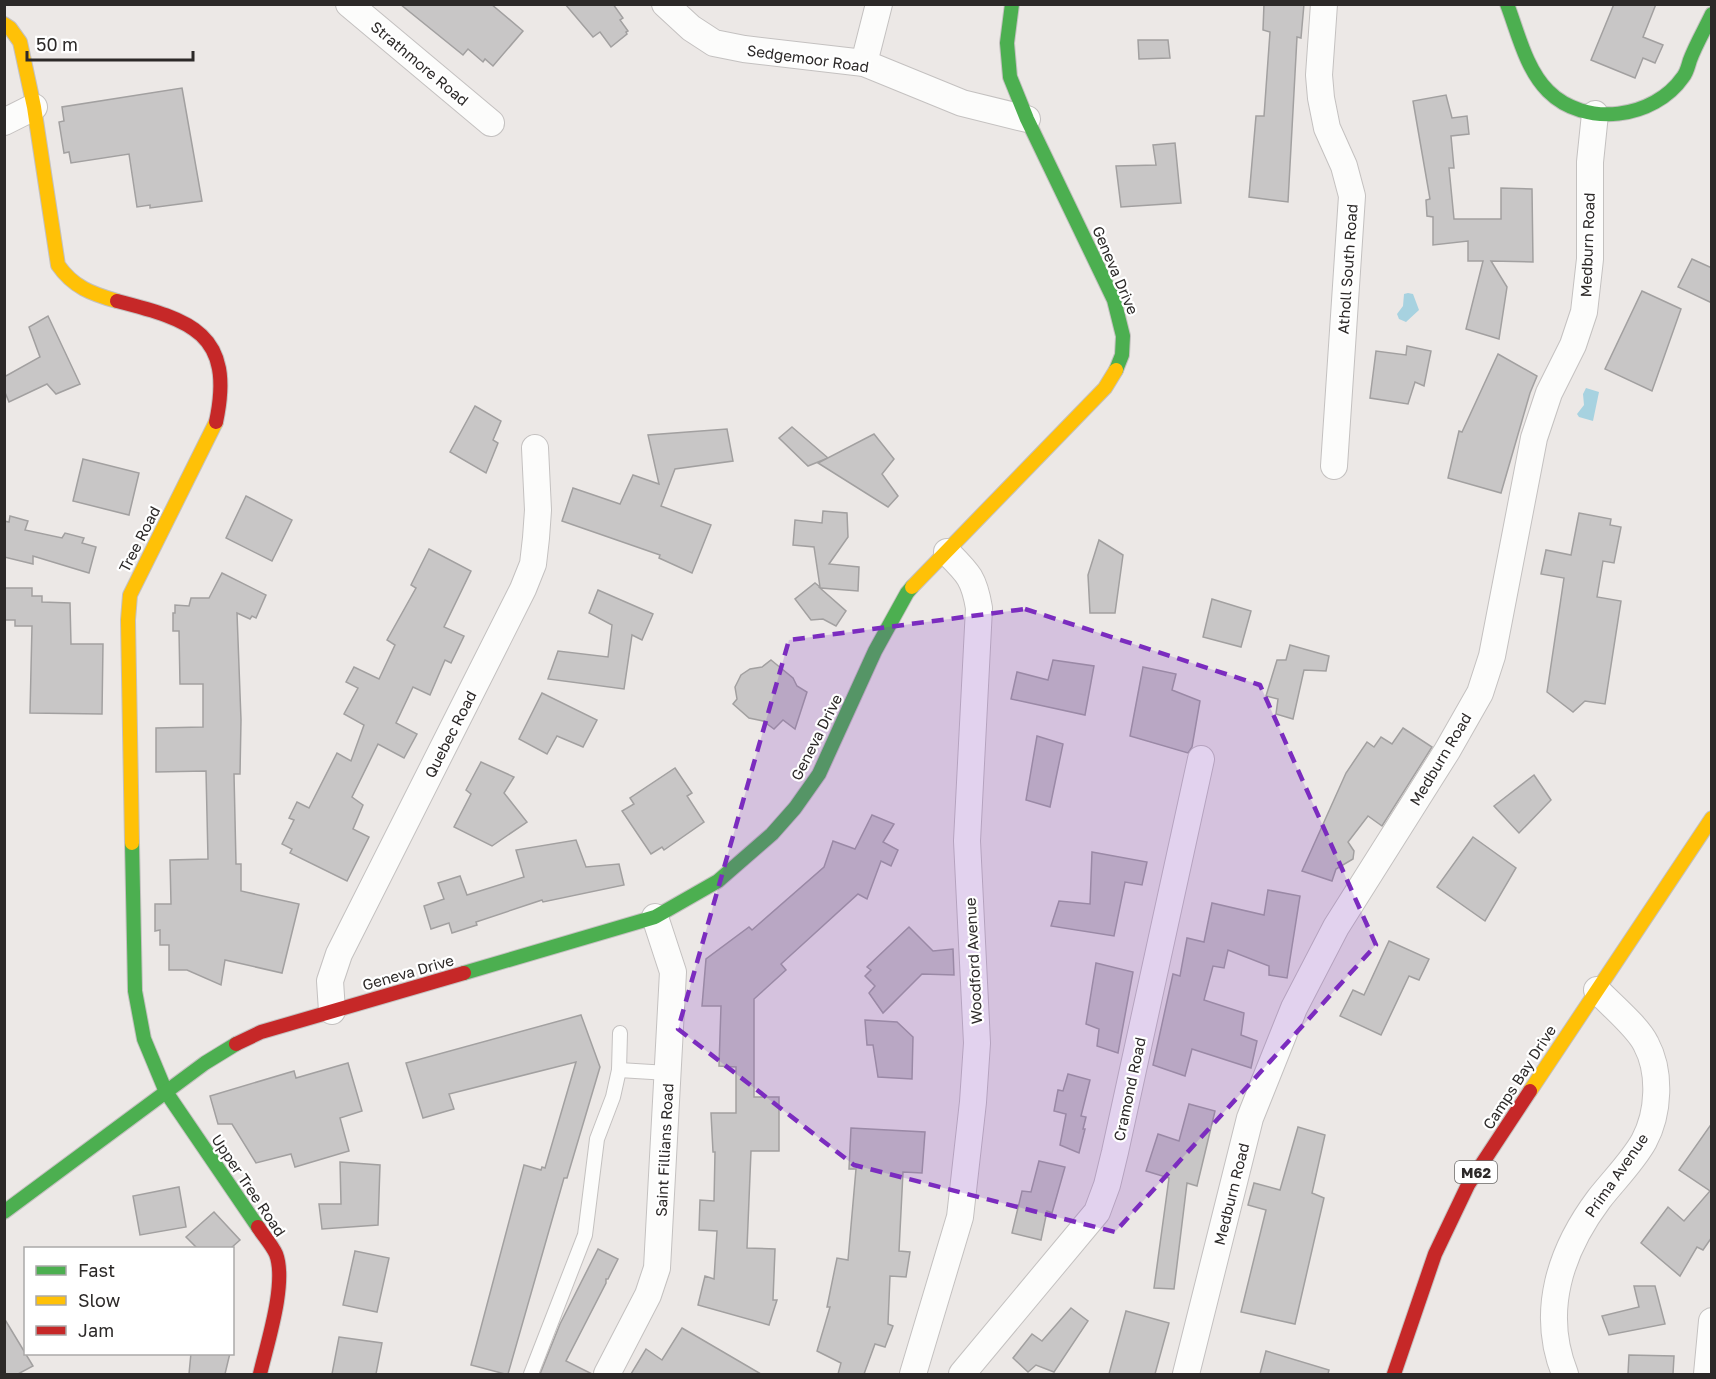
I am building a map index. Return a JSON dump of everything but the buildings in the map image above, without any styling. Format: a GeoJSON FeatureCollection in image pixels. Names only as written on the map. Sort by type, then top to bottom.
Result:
{"type":"FeatureCollection","features":[{"type":"Feature","properties":{"kind":"street","name":"Strathmore Road"},"geometry":{"type":"LineString","coordinates":[[349,4],[491,123]]}},
{"type":"Feature","properties":{"kind":"street","name":"Sedgemoor Road"},"geometry":{"type":"LineString","coordinates":[[665,4],[691,28],[714,43],[744,49],[864,63],[962,103],[1027,119]]}},
{"type":"Feature","properties":{"kind":"street"},"geometry":{"type":"LineString","coordinates":[[864,63],[879,4]]}},
{"type":"Feature","properties":{"kind":"street","name":"Geneva Drive"},"geometry":{"type":"LineString","coordinates":[[4,1212],[166,1092],[243,1040],[261,1032],[655,917],[718,881],[764,842],[795,808],[819,774],[875,651],[907,593],[1105,388],[1119,367],[1124,347],[1122,325],[1114,300],[1027,119],[1010,77],[1007,43],[1012,4]]}},
{"type":"Feature","properties":{"kind":"street","name":"Atholl South Road"},"geometry":{"type":"LineString","coordinates":[[1324,4],[1319,75],[1320,98],[1327,128],[1344,166],[1352,196],[1334,466]]}},
{"type":"Feature","properties":{"kind":"street"},"geometry":{"type":"LineString","coordinates":[[1507,4],[1532,68],[1549,93],[1568,107],[1595,114],[1619,114],[1646,106],[1665,95],[1682,78],[1712,14]]}},
{"type":"Feature","properties":{"kind":"street","name":"Tree Road"},"geometry":{"type":"LineString","coordinates":[[4,24],[10,28],[20,42],[34,107],[58,265],[67,279],[76,286],[95,294],[170,316],[183,321],[199,332],[210,345],[219,364],[222,381],[221,403],[215,426],[130,595],[128,620],[135,991],[144,1039],[166,1092]]}},
{"type":"Feature","properties":{"kind":"street"},"geometry":{"type":"LineString","coordinates":[[4,122],[34,107]]}},
{"type":"Feature","properties":{"kind":"street","name":"Medburn Road"},"geometry":{"type":"LineString","coordinates":[[1186,1374],[1250,1118],[1294,1008],[1336,927],[1480,693],[1492,656],[1534,438],[1549,393],[1573,345],[1584,312],[1590,259],[1590,162],[1595,114]]}},
{"type":"Feature","properties":{"kind":"street","name":"Quebec Road"},"geometry":{"type":"LineString","coordinates":[[332,1011],[330,981],[339,954],[523,589],[533,564],[538,510],[535,448]]}},
{"type":"Feature","properties":{"kind":"street","name":"Woodford Avenue"},"geometry":{"type":"LineString","coordinates":[[914,1374],[960,1217],[974,1102],[977,1043],[967,841],[979,608],[976,586],[947,552]]}},
{"type":"Feature","properties":{"kind":"street","name":"Cramond Road"},"geometry":{"type":"LineString","coordinates":[[962,1374],[1097,1212],[1107,1185],[1115,1152],[1201,759]]}},
{"type":"Feature","properties":{"kind":"street","name":"Camps Bay Drive"},"geometry":{"type":"LineString","coordinates":[[1394,1374],[1435,1254],[1468,1185],[1712,818]]}},
{"type":"Feature","properties":{"kind":"street","name":"Saint Fillians Road"},"geometry":{"type":"LineString","coordinates":[[606,1374],[648,1295],[657,1268],[673,972],[655,917]]}},
{"type":"Feature","properties":{"kind":"street","name":"Prima Avenue"},"geometry":{"type":"LineString","coordinates":[[1565,1374],[1553,1335],[1553,1309],[1565,1259],[1576,1232],[1644,1142],[1654,1116],[1656,1086],[1654,1062],[1646,1041],[1597,990]]}},
{"type":"Feature","properties":{"kind":"street","name":"Upper Tree Road"},"geometry":{"type":"LineString","coordinates":[[166,1092],[266,1236],[276,1254],[280,1272],[278,1296],[260,1374]]}},
{"type":"Feature","properties":{"kind":"street"},"geometry":{"type":"LineString","coordinates":[[1707,1374],[1712,1321]]}},
{"type":"Feature","properties":{"kind":"lane"},"geometry":{"type":"LineString","coordinates":[[531,1374],[585,1234],[597,1139],[613,1097],[619,1070],[620,1033]]}},
{"type":"Feature","properties":{"kind":"lane"},"geometry":{"type":"LineString","coordinates":[[619,1070],[668,1073]]}},
{"type":"Feature","properties":{"kind":"highlighted area"},"geometry":{"type":"Polygon","coordinates":[[[1025,609],[1260,685],[1376,945],[1115,1232],[854,1165],[678,1029],[789,640],[1025,609]]]}},
{"type":"Feature","properties":{"kind":"water"},"geometry":{"type":"Polygon","coordinates":[[[1404,294],[1413,294],[1419,310],[1406,322],[1399,319],[1397,314],[1403,306],[1404,294]]]}},
{"type":"Feature","properties":{"kind":"water"},"geometry":{"type":"Polygon","coordinates":[[[1586,388],[1599,392],[1593,421],[1579,417],[1577,414],[1584,405],[1583,394],[1586,388]]]}},
{"type":"Feature","properties":{"kind":"traffic: fast"},"geometry":{"type":"LineString","coordinates":[[1012,4],[1007,43],[1010,77],[1027,119],[1114,300],[1123,336],[1122,355],[1116,370]]}},
{"type":"Feature","properties":{"kind":"traffic: fast"},"geometry":{"type":"LineString","coordinates":[[1507,4],[1523,50],[1540,82],[1563,103],[1599,114],[1618,114],[1637,110],[1655,102],[1670,91],[1686,73],[1695,48],[1712,14]]}},
{"type":"Feature","properties":{"kind":"traffic: fast"},"geometry":{"type":"LineString","coordinates":[[464,973],[655,917],[718,881],[772,834],[795,808],[819,774],[875,651],[912,587]]}},
{"type":"Feature","properties":{"kind":"traffic: fast"},"geometry":{"type":"LineString","coordinates":[[132,843],[135,991],[144,1039],[166,1092],[258,1227]]}},
{"type":"Feature","properties":{"kind":"traffic: fast"},"geometry":{"type":"LineString","coordinates":[[4,1212],[205,1063],[236,1044]]}},
{"type":"Feature","properties":{"kind":"traffic: slow"},"geometry":{"type":"LineString","coordinates":[[4,24],[10,28],[20,42],[34,107],[58,265],[70,279],[84,289],[117,301]]}},
{"type":"Feature","properties":{"kind":"traffic: slow"},"geometry":{"type":"LineString","coordinates":[[912,587],[1105,388],[1116,370]]}},
{"type":"Feature","properties":{"kind":"traffic: slow"},"geometry":{"type":"LineString","coordinates":[[132,843],[128,620],[130,595],[216,422]]}},
{"type":"Feature","properties":{"kind":"traffic: slow"},"geometry":{"type":"LineString","coordinates":[[1530,1091],[1712,818]]}},
{"type":"Feature","properties":{"kind":"traffic: jam"},"geometry":{"type":"LineString","coordinates":[[117,301],[166,315],[186,324],[201,335],[213,350],[219,368],[220,392],[216,422]]}},
{"type":"Feature","properties":{"kind":"traffic: jam"},"geometry":{"type":"LineString","coordinates":[[236,1044],[261,1032],[464,973]]}},
{"type":"Feature","properties":{"kind":"traffic: jam"},"geometry":{"type":"LineString","coordinates":[[1394,1374],[1435,1254],[1468,1185],[1530,1091]]}},
{"type":"Feature","properties":{"kind":"traffic: jam"},"geometry":{"type":"LineString","coordinates":[[258,1227],[276,1254],[279,1266],[278,1297],[260,1374]]}}]}
